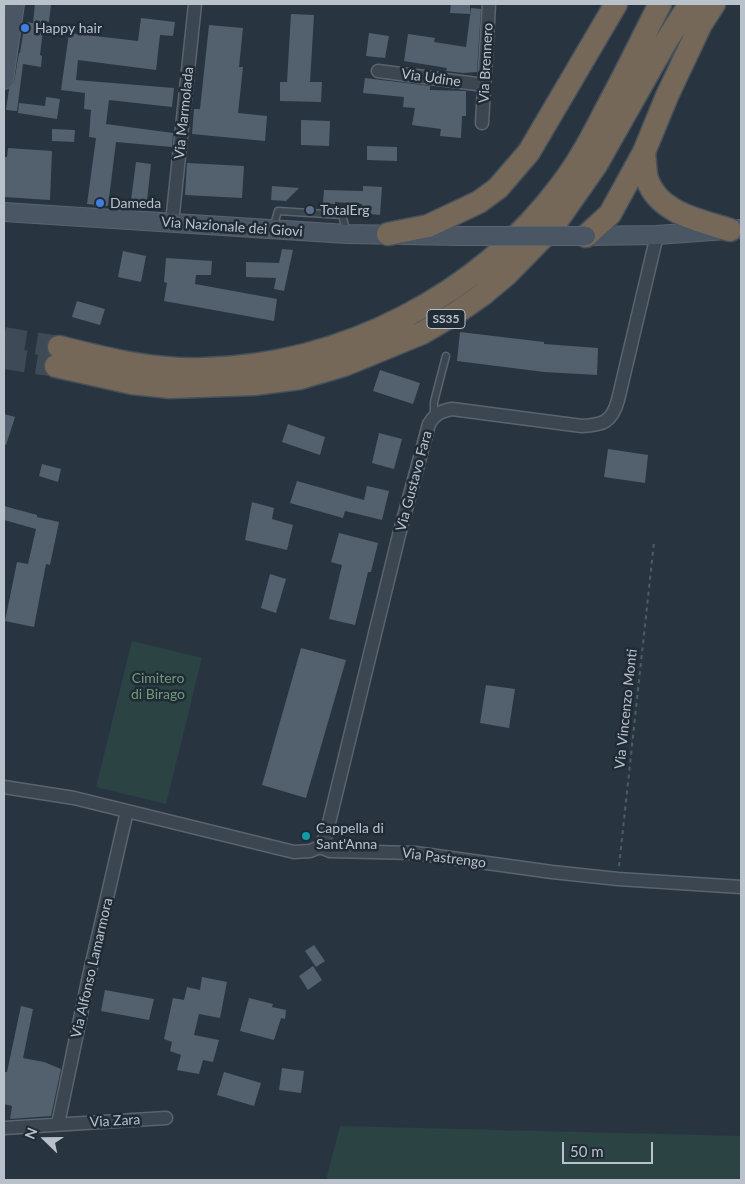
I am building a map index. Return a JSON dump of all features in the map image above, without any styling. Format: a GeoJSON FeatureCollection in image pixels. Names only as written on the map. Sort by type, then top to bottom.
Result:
{"type":"FeatureCollection","features":[{"type":"Feature","properties":{"kind":"highway"},"geometry":{"type":"LineString","coordinates":[[388,234],[428,226],[479,202],[498,188],[529,152],[616,4]]}},
{"type":"Feature","properties":{"kind":"highway","name":"SS35"},"geometry":{"type":"LineString","coordinates":[[660,4],[582,155],[543,208],[506,246],[475,272],[437,298],[396,322],[346,343],[299,357],[253,365],[202,369],[127,364],[58,356],[132,383],[161,386],[210,387],[300,378],[344,366],[422,333],[482,295],[506,275],[552,228],[596,165],[665,43],[690,4]]}},
{"type":"Feature","properties":{"kind":"highway"},"geometry":{"type":"LineString","coordinates":[[586,236],[610,214],[644,152],[667,96],[697,33],[714,4]]}},
{"type":"Feature","properties":{"kind":"highway"},"geometry":{"type":"LineString","coordinates":[[644,152],[647,179],[657,197],[675,212],[736,229]]}},
{"type":"Feature","properties":{"kind":"main road"},"geometry":{"type":"LineString","coordinates":[[4,80],[15,4]]}},
{"type":"Feature","properties":{"kind":"main road","name":"Via Nazionale dei Giovi"},"geometry":{"type":"LineString","coordinates":[[4,212],[347,234],[586,236]]}},
{"type":"Feature","properties":{"kind":"main road"},"geometry":{"type":"LineString","coordinates":[[586,236],[736,229]]}},
{"type":"Feature","properties":{"kind":"street","name":"Via Marmolada"},"geometry":{"type":"LineString","coordinates":[[172,223],[195,4]]}},
{"type":"Feature","properties":{"kind":"street","name":"Via Brennero"},"geometry":{"type":"LineString","coordinates":[[482,123],[489,4]]}},
{"type":"Feature","properties":{"kind":"street","name":"Via Udine"},"geometry":{"type":"LineString","coordinates":[[378,71],[484,85]]}},
{"type":"Feature","properties":{"kind":"street","name":"Via Gustavo Fara"},"geometry":{"type":"LineString","coordinates":[[320,847],[326,835],[425,436],[434,417],[441,411],[452,408],[582,426],[597,425],[608,420],[615,411],[618,400],[657,234]]}},
{"type":"Feature","properties":{"kind":"street","name":"Via Pastrengo"},"geometry":{"type":"LineString","coordinates":[[4,787],[74,798],[294,852],[310,851],[320,847],[330,852],[415,852],[542,871],[618,879],[741,887]]}},
{"type":"Feature","properties":{"kind":"street","name":"Via Alfonso Lamarmora"},"geometry":{"type":"LineString","coordinates":[[58,1124],[89,976],[127,811]]}},
{"type":"Feature","properties":{"kind":"street","name":"Via Zara"},"geometry":{"type":"LineString","coordinates":[[4,1128],[166,1118]]}},
{"type":"Feature","properties":{"kind":"lane"},"geometry":{"type":"LineString","coordinates":[[434,417],[434,402],[446,356]]}},
{"type":"Feature","properties":{"kind":"path","name":"Via Vincenzo Monti"},"geometry":{"type":"LineString","coordinates":[[618,879],[654,542]]}},
{"type":"Feature","properties":{"kind":"green space","name":"Cimitero di Birago"},"geometry":{"type":"Polygon","coordinates":[[[132,641],[202,658],[166,804],[96,787],[132,641]]]}},
{"type":"Feature","properties":{"kind":"green space"},"geometry":{"type":"Polygon","coordinates":[[[340,1126],[741,1136],[741,1180],[326,1180],[340,1126]]]}},
{"type":"Feature","properties":{"kind":"building"},"geometry":{"type":"Polygon","coordinates":[[[35,4],[51,5],[49,22],[44,21],[40,55],[42,56],[41,67],[23,64],[17,111],[6,110],[9,89],[14,82],[25,22],[33,23],[35,4]]]}},
{"type":"Feature","properties":{"kind":"building"},"geometry":{"type":"Polygon","coordinates":[[[451,4],[470,4],[470,14],[450,13],[451,4]]]}},
{"type":"Feature","properties":{"kind":"building"},"geometry":{"type":"Polygon","coordinates":[[[471,8],[481,9],[477,72],[446,71],[447,68],[404,61],[408,34],[435,38],[434,42],[466,47],[471,8]]]}},
{"type":"Feature","properties":{"kind":"building"},"geometry":{"type":"Polygon","coordinates":[[[291,14],[314,15],[310,82],[322,82],[321,102],[280,101],[280,82],[287,82],[291,14]]]}},
{"type":"Feature","properties":{"kind":"building"},"geometry":{"type":"Polygon","coordinates":[[[141,18],[175,22],[173,36],[160,35],[156,70],[78,60],[76,80],[174,88],[172,107],[109,100],[106,124],[173,133],[172,147],[116,142],[108,206],[87,204],[96,138],[89,137],[91,110],[84,109],[85,93],[61,90],[69,33],[138,41],[141,18]]]}},
{"type":"Feature","properties":{"kind":"building"},"geometry":{"type":"Polygon","coordinates":[[[209,25],[243,28],[239,67],[243,67],[238,113],[267,116],[265,141],[192,134],[194,109],[200,109],[209,25]]]}},
{"type":"Feature","properties":{"kind":"building"},"geometry":{"type":"Polygon","coordinates":[[[369,33],[389,36],[385,58],[366,56],[369,33]]]}},
{"type":"Feature","properties":{"kind":"building"},"geometry":{"type":"Polygon","coordinates":[[[365,78],[430,86],[430,90],[466,91],[466,116],[462,116],[461,138],[440,136],[441,129],[412,125],[415,108],[403,107],[404,97],[363,93],[365,78]]]}},
{"type":"Feature","properties":{"kind":"building"},"geometry":{"type":"Polygon","coordinates":[[[46,97],[60,99],[57,119],[18,113],[19,103],[45,106],[46,97]]]}},
{"type":"Feature","properties":{"kind":"building"},"geometry":{"type":"Polygon","coordinates":[[[301,120],[330,121],[329,146],[301,145],[301,120]]]}},
{"type":"Feature","properties":{"kind":"building"},"geometry":{"type":"Polygon","coordinates":[[[52,129],[75,130],[74,142],[52,141],[52,129]]]}},
{"type":"Feature","properties":{"kind":"building"},"geometry":{"type":"Polygon","coordinates":[[[367,146],[397,147],[397,161],[367,160],[367,146]]]}},
{"type":"Feature","properties":{"kind":"building"},"geometry":{"type":"Polygon","coordinates":[[[8,148],[52,151],[50,200],[4,197],[4,157],[7,157],[8,148]]]}},
{"type":"Feature","properties":{"kind":"building"},"geometry":{"type":"Polygon","coordinates":[[[136,162],[151,164],[146,210],[130,208],[136,162]]]}},
{"type":"Feature","properties":{"kind":"building"},"geometry":{"type":"Polygon","coordinates":[[[187,163],[244,166],[242,198],[185,195],[187,163]]]}},
{"type":"Feature","properties":{"kind":"building"},"geometry":{"type":"Polygon","coordinates":[[[272,186],[299,188],[286,201],[271,200],[272,186]]]}},
{"type":"Feature","properties":{"kind":"building"},"geometry":{"type":"Polygon","coordinates":[[[363,186],[382,187],[380,215],[361,213],[362,204],[323,203],[324,190],[363,191],[363,186]]]}},
{"type":"Feature","properties":{"kind":"building"},"geometry":{"type":"Polygon","coordinates":[[[282,249],[293,250],[284,291],[274,289],[276,278],[246,277],[246,262],[279,263],[282,249]]]}},
{"type":"Feature","properties":{"kind":"building"},"geometry":{"type":"Polygon","coordinates":[[[123,251],[146,256],[141,282],[118,277],[123,251]]]}},
{"type":"Feature","properties":{"kind":"building"},"geometry":{"type":"Polygon","coordinates":[[[166,258],[212,261],[211,275],[196,275],[195,284],[277,299],[274,321],[164,301],[167,283],[164,282],[166,258]]]}},
{"type":"Feature","properties":{"kind":"building"},"geometry":{"type":"Polygon","coordinates":[[[77,301],[105,309],[100,325],[72,317],[77,301]]]}},
{"type":"Feature","properties":{"kind":"building"},"geometry":{"type":"Polygon","coordinates":[[[460,332],[544,342],[544,344],[598,348],[597,375],[544,372],[457,361],[460,332]]]}},
{"type":"Feature","properties":{"kind":"building"},"geometry":{"type":"Polygon","coordinates":[[[380,370],[420,383],[413,404],[373,391],[380,370]]]}},
{"type":"Feature","properties":{"kind":"building"},"geometry":{"type":"Polygon","coordinates":[[[4,414],[15,417],[6,445],[4,444],[4,414]]]}},
{"type":"Feature","properties":{"kind":"building"},"geometry":{"type":"Polygon","coordinates":[[[288,424],[325,437],[320,455],[282,442],[288,424]]]}},
{"type":"Feature","properties":{"kind":"building"},"geometry":{"type":"Polygon","coordinates":[[[379,433],[402,439],[394,469],[372,463],[379,433]]]}},
{"type":"Feature","properties":{"kind":"building"},"geometry":{"type":"Polygon","coordinates":[[[608,449],[648,455],[645,483],[604,477],[608,449]]]}},
{"type":"Feature","properties":{"kind":"building"},"geometry":{"type":"Polygon","coordinates":[[[42,464],[61,469],[58,482],[39,476],[42,464]]]}},
{"type":"Feature","properties":{"kind":"building"},"geometry":{"type":"Polygon","coordinates":[[[297,481],[364,500],[367,486],[389,491],[382,520],[345,511],[343,518],[290,503],[297,481]]]}},
{"type":"Feature","properties":{"kind":"building"},"geometry":{"type":"Polygon","coordinates":[[[252,502],[274,508],[272,519],[293,525],[287,550],[245,540],[252,502]]]}},
{"type":"Feature","properties":{"kind":"building"},"geometry":{"type":"Polygon","coordinates":[[[4,506],[59,522],[50,565],[46,564],[34,627],[5,621],[17,562],[28,564],[36,529],[4,520],[4,506]]]}},
{"type":"Feature","properties":{"kind":"building"},"geometry":{"type":"Polygon","coordinates":[[[339,533],[378,543],[371,572],[368,572],[355,625],[329,619],[342,565],[331,562],[339,533]]]}},
{"type":"Feature","properties":{"kind":"building"},"geometry":{"type":"Polygon","coordinates":[[[270,574],[286,579],[276,613],[261,608],[270,574]]]}},
{"type":"Feature","properties":{"kind":"building"},"geometry":{"type":"Polygon","coordinates":[[[301,648],[346,660],[306,798],[262,785],[301,648]]]}},
{"type":"Feature","properties":{"kind":"building"},"geometry":{"type":"Polygon","coordinates":[[[486,685],[515,689],[509,728],[480,723],[486,685]]]}},
{"type":"Feature","properties":{"kind":"building"},"geometry":{"type":"Polygon","coordinates":[[[314,945],[325,961],[316,967],[305,951],[314,945]]]}},
{"type":"Feature","properties":{"kind":"building"},"geometry":{"type":"Polygon","coordinates":[[[313,966],[322,980],[308,990],[299,976],[313,966]]]}},
{"type":"Feature","properties":{"kind":"building"},"geometry":{"type":"Polygon","coordinates":[[[202,977],[227,982],[220,1018],[199,1014],[194,1035],[219,1040],[213,1062],[203,1060],[199,1074],[177,1070],[181,1055],[170,1051],[172,1042],[164,1039],[173,998],[184,1000],[187,987],[200,990],[202,977]]]}},
{"type":"Feature","properties":{"kind":"building"},"geometry":{"type":"Polygon","coordinates":[[[105,990],[154,999],[149,1020],[101,1011],[105,990]]]}},
{"type":"Feature","properties":{"kind":"building"},"geometry":{"type":"Polygon","coordinates":[[[249,998],[273,1004],[272,1007],[286,1010],[285,1019],[281,1018],[274,1040],[240,1031],[249,998]]]}},
{"type":"Feature","properties":{"kind":"building"},"geometry":{"type":"Polygon","coordinates":[[[21,1006],[33,1009],[23,1058],[44,1062],[61,1069],[51,1116],[10,1119],[12,1106],[4,1104],[4,1072],[7,1072],[21,1006]]]}},
{"type":"Feature","properties":{"kind":"building"},"geometry":{"type":"Polygon","coordinates":[[[282,1068],[304,1071],[301,1093],[279,1090],[282,1068]]]}},
{"type":"Feature","properties":{"kind":"building"},"geometry":{"type":"Polygon","coordinates":[[[224,1072],[261,1083],[254,1106],[217,1095],[224,1072]]]}},
{"type":"Feature","properties":{"kind":"tunnel"},"geometry":{"type":"LineString","coordinates":[[4,338],[59,347]]}},
{"type":"Feature","properties":{"kind":"tunnel"},"geometry":{"type":"LineString","coordinates":[[4,358],[56,366]]}},
{"type":"Feature","properties":{"kind":"place","name":"Happy hair"},"geometry":{"type":"Point","coordinates":[25,28]}},
{"type":"Feature","properties":{"kind":"place","name":"Dameda"},"geometry":{"type":"Point","coordinates":[100,203]}},
{"type":"Feature","properties":{"kind":"place","name":"TotalErg"},"geometry":{"type":"Point","coordinates":[310,210]}},
{"type":"Feature","properties":{"kind":"place","name":"Cappella di Sant'Anna"},"geometry":{"type":"Point","coordinates":[306,836]}}]}
